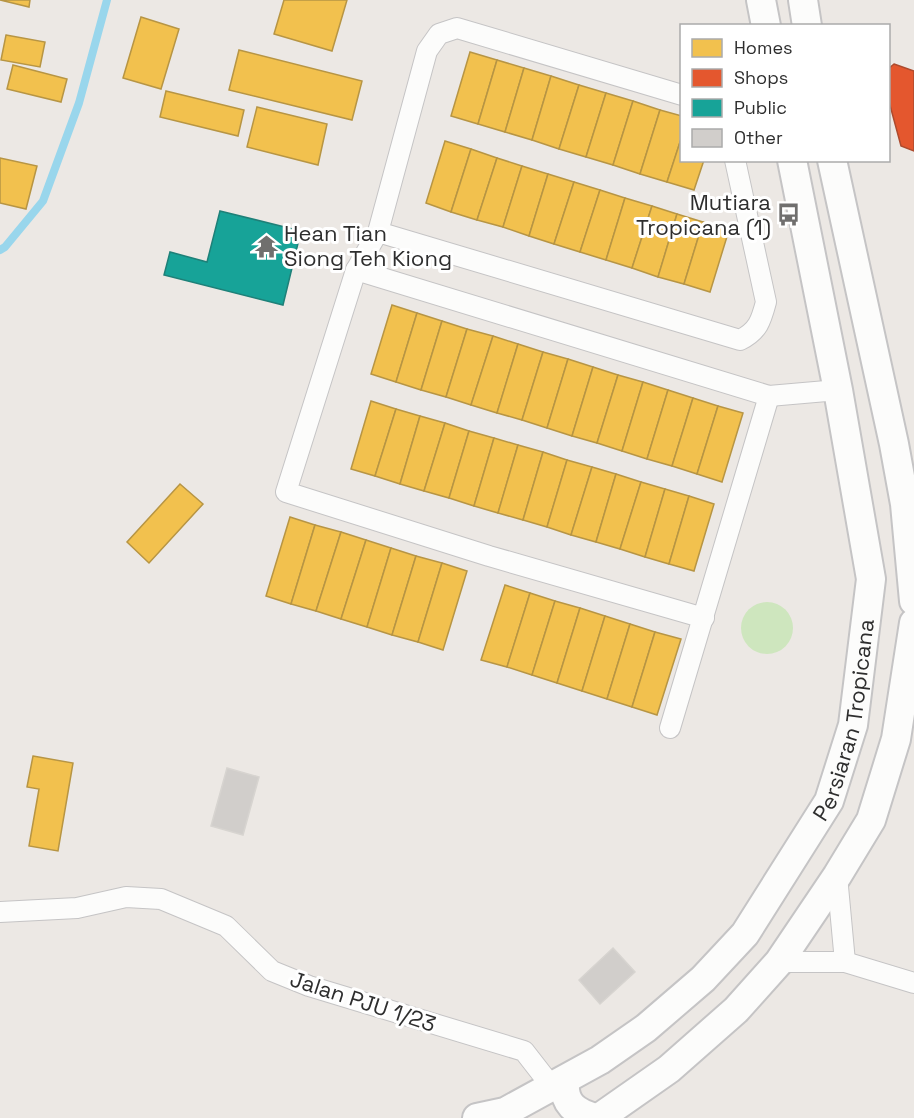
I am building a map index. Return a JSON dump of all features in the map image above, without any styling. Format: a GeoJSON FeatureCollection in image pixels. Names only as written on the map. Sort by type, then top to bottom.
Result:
{"type":"FeatureCollection","features":[{"type":"Feature","properties":{"kind":"main road"},"geometry":{"type":"LineString","coordinates":[[761,0],[766,24]]}},
{"type":"Feature","properties":{"kind":"main road"},"geometry":{"type":"LineString","coordinates":[[803,0],[807,24]]}},
{"type":"Feature","properties":{"kind":"main road","name":"Persiaran Tropicana"},"geometry":{"type":"LineString","coordinates":[[477,1118],[509,1115],[646,1028],[703,979],[738,941],[829,801],[853,725],[871,579],[838,390],[792,162]]}},
{"type":"Feature","properties":{"kind":"main road"},"geometry":{"type":"LineString","coordinates":[[832,162],[894,444],[905,504],[914,602]]}},
{"type":"Feature","properties":{"kind":"main road"},"geometry":{"type":"LineString","coordinates":[[559,1084],[569,1105],[580,1114],[597,1118],[669,1069],[736,1010],[779,962],[837,876],[871,820],[896,739],[914,623]]}},
{"type":"Feature","properties":{"kind":"street"},"geometry":{"type":"LineString","coordinates":[[680,95],[457,28],[439,34],[427,51],[378,232],[356,270],[286,492],[489,556],[704,618]]}},
{"type":"Feature","properties":{"kind":"street"},"geometry":{"type":"LineString","coordinates":[[378,232],[740,340],[753,334],[761,323],[766,302],[735,162]]}},
{"type":"Feature","properties":{"kind":"street"},"geometry":{"type":"LineString","coordinates":[[356,270],[769,396],[838,390]]}},
{"type":"Feature","properties":{"kind":"street"},"geometry":{"type":"LineString","coordinates":[[670,728],[769,396]]}},
{"type":"Feature","properties":{"kind":"street"},"geometry":{"type":"LineString","coordinates":[[837,876],[845,962]]}},
{"type":"Feature","properties":{"kind":"street","name":"Jalan PJU 1/23"},"geometry":{"type":"LineString","coordinates":[[0,912],[77,908],[126,897],[161,899],[226,926],[272,971],[309,986],[524,1051],[559,1084]]}},
{"type":"Feature","properties":{"kind":"street"},"geometry":{"type":"LineString","coordinates":[[779,962],[845,962],[914,983]]}},
{"type":"Feature","properties":{"kind":"green space"},"geometry":{"type":"Polygon","coordinates":[[[767,602],[781,606],[789,614],[793,628],[789,642],[781,650],[767,654],[753,650],[745,642],[741,628],[745,614],[753,606],[767,602]]]}},
{"type":"Feature","properties":{"kind":"building: Homes"},"geometry":{"type":"Polygon","coordinates":[[[0,0],[30,0],[29,7],[0,0]]]}},
{"type":"Feature","properties":{"kind":"building: Homes"},"geometry":{"type":"Polygon","coordinates":[[[284,0],[347,0],[332,51],[274,34],[284,0]]]}},
{"type":"Feature","properties":{"kind":"building: Homes"},"geometry":{"type":"Polygon","coordinates":[[[141,17],[179,29],[161,89],[123,78],[141,17]]]}},
{"type":"Feature","properties":{"kind":"building: Homes"},"geometry":{"type":"Polygon","coordinates":[[[6,35],[45,42],[40,67],[1,60],[6,35]]]}},
{"type":"Feature","properties":{"kind":"building: Homes"},"geometry":{"type":"Polygon","coordinates":[[[239,50],[362,81],[352,120],[229,90],[239,50]]]}},
{"type":"Feature","properties":{"kind":"building: Homes"},"geometry":{"type":"Polygon","coordinates":[[[470,52],[497,60],[478,124],[451,116],[470,52]]]}},
{"type":"Feature","properties":{"kind":"building: Homes"},"geometry":{"type":"Polygon","coordinates":[[[497,60],[524,68],[505,132],[478,124],[497,60]]]}},
{"type":"Feature","properties":{"kind":"building: Homes"},"geometry":{"type":"Polygon","coordinates":[[[13,65],[67,79],[61,102],[7,89],[13,65]]]}},
{"type":"Feature","properties":{"kind":"building: Homes"},"geometry":{"type":"Polygon","coordinates":[[[524,68],[551,76],[532,140],[505,132],[524,68]]]}},
{"type":"Feature","properties":{"kind":"building: Homes"},"geometry":{"type":"Polygon","coordinates":[[[551,76],[579,85],[559,149],[532,140],[551,76]]]}},
{"type":"Feature","properties":{"kind":"building: Homes"},"geometry":{"type":"Polygon","coordinates":[[[579,85],[606,93],[586,157],[559,149],[579,85]]]}},
{"type":"Feature","properties":{"kind":"building: Homes"},"geometry":{"type":"Polygon","coordinates":[[[166,91],[244,110],[238,136],[160,117],[166,91]]]}},
{"type":"Feature","properties":{"kind":"building: Homes"},"geometry":{"type":"Polygon","coordinates":[[[606,93],[633,101],[613,165],[586,157],[606,93]]]}},
{"type":"Feature","properties":{"kind":"building: Homes"},"geometry":{"type":"Polygon","coordinates":[[[633,101],[660,110],[640,174],[613,165],[633,101]]]}},
{"type":"Feature","properties":{"kind":"building: Homes"},"geometry":{"type":"Polygon","coordinates":[[[257,107],[327,124],[318,165],[247,147],[257,107]]]}},
{"type":"Feature","properties":{"kind":"building: Homes"},"geometry":{"type":"Polygon","coordinates":[[[660,110],[680,115],[680,142],[667,182],[640,174],[660,110]]]}},
{"type":"Feature","properties":{"kind":"building: Homes"},"geometry":{"type":"Polygon","coordinates":[[[445,141],[471,149],[451,212],[426,203],[445,141]]]}},
{"type":"Feature","properties":{"kind":"building: Homes"},"geometry":{"type":"Polygon","coordinates":[[[680,142],[680,162],[703,162],[694,190],[667,182],[680,142]]]}},
{"type":"Feature","properties":{"kind":"building: Homes"},"geometry":{"type":"Polygon","coordinates":[[[471,149],[497,158],[477,220],[451,212],[471,149]]]}},
{"type":"Feature","properties":{"kind":"building: Homes"},"geometry":{"type":"Polygon","coordinates":[[[0,158],[37,166],[26,209],[0,203],[0,158]]]}},
{"type":"Feature","properties":{"kind":"building: Homes"},"geometry":{"type":"Polygon","coordinates":[[[497,158],[522,166],[503,227],[477,220],[497,158]]]}},
{"type":"Feature","properties":{"kind":"building: Homes"},"geometry":{"type":"Polygon","coordinates":[[[522,166],[548,174],[529,236],[503,227],[522,166]]]}},
{"type":"Feature","properties":{"kind":"building: Homes"},"geometry":{"type":"Polygon","coordinates":[[[548,174],[574,182],[554,244],[529,236],[548,174]]]}},
{"type":"Feature","properties":{"kind":"building: Homes"},"geometry":{"type":"Polygon","coordinates":[[[574,182],[600,190],[580,252],[554,244],[574,182]]]}},
{"type":"Feature","properties":{"kind":"building: Homes"},"geometry":{"type":"Polygon","coordinates":[[[600,190],[625,198],[606,260],[580,252],[600,190]]]}},
{"type":"Feature","properties":{"kind":"building: Homes"},"geometry":{"type":"Polygon","coordinates":[[[625,198],[652,206],[632,268],[606,260],[625,198]]]}},
{"type":"Feature","properties":{"kind":"building: Homes"},"geometry":{"type":"Polygon","coordinates":[[[652,206],[677,214],[658,277],[632,268],[652,206]]]}},
{"type":"Feature","properties":{"kind":"building: Homes"},"geometry":{"type":"Polygon","coordinates":[[[677,214],[703,222],[684,284],[658,277],[677,214]]]}},
{"type":"Feature","properties":{"kind":"building: Homes"},"geometry":{"type":"Polygon","coordinates":[[[703,222],[729,230],[710,292],[684,284],[703,222]]]}},
{"type":"Feature","properties":{"kind":"building: Homes"},"geometry":{"type":"Polygon","coordinates":[[[392,305],[417,313],[396,382],[371,374],[392,305]]]}},
{"type":"Feature","properties":{"kind":"building: Homes"},"geometry":{"type":"Polygon","coordinates":[[[417,313],[442,321],[421,390],[396,382],[417,313]]]}},
{"type":"Feature","properties":{"kind":"building: Homes"},"geometry":{"type":"Polygon","coordinates":[[[442,321],[467,329],[446,397],[421,390],[442,321]]]}},
{"type":"Feature","properties":{"kind":"building: Homes"},"geometry":{"type":"Polygon","coordinates":[[[467,329],[493,336],[471,405],[446,397],[467,329]]]}},
{"type":"Feature","properties":{"kind":"building: Homes"},"geometry":{"type":"Polygon","coordinates":[[[493,336],[518,344],[497,413],[471,405],[493,336]]]}},
{"type":"Feature","properties":{"kind":"building: Homes"},"geometry":{"type":"Polygon","coordinates":[[[518,344],[543,352],[522,420],[497,413],[518,344]]]}},
{"type":"Feature","properties":{"kind":"building: Homes"},"geometry":{"type":"Polygon","coordinates":[[[543,352],[568,359],[547,428],[522,420],[543,352]]]}},
{"type":"Feature","properties":{"kind":"building: Homes"},"geometry":{"type":"Polygon","coordinates":[[[568,359],[593,367],[572,436],[547,428],[568,359]]]}},
{"type":"Feature","properties":{"kind":"building: Homes"},"geometry":{"type":"Polygon","coordinates":[[[593,367],[618,375],[597,443],[572,436],[593,367]]]}},
{"type":"Feature","properties":{"kind":"building: Homes"},"geometry":{"type":"Polygon","coordinates":[[[618,375],[643,382],[622,451],[597,443],[618,375]]]}},
{"type":"Feature","properties":{"kind":"building: Homes"},"geometry":{"type":"Polygon","coordinates":[[[643,382],[668,390],[647,459],[622,451],[643,382]]]}},
{"type":"Feature","properties":{"kind":"building: Homes"},"geometry":{"type":"Polygon","coordinates":[[[668,390],[693,398],[672,466],[647,459],[668,390]]]}},
{"type":"Feature","properties":{"kind":"building: Homes"},"geometry":{"type":"Polygon","coordinates":[[[693,398],[718,406],[697,474],[672,466],[693,398]]]}},
{"type":"Feature","properties":{"kind":"building: Homes"},"geometry":{"type":"Polygon","coordinates":[[[371,401],[396,409],[375,476],[351,469],[371,401]]]}},
{"type":"Feature","properties":{"kind":"building: Homes"},"geometry":{"type":"Polygon","coordinates":[[[718,406],[743,413],[722,482],[697,474],[718,406]]]}},
{"type":"Feature","properties":{"kind":"building: Homes"},"geometry":{"type":"Polygon","coordinates":[[[396,409],[420,416],[400,484],[375,476],[396,409]]]}},
{"type":"Feature","properties":{"kind":"building: Homes"},"geometry":{"type":"Polygon","coordinates":[[[420,416],[445,423],[424,491],[400,484],[420,416]]]}},
{"type":"Feature","properties":{"kind":"building: Homes"},"geometry":{"type":"Polygon","coordinates":[[[445,423],[469,431],[449,498],[424,491],[445,423]]]}},
{"type":"Feature","properties":{"kind":"building: Homes"},"geometry":{"type":"Polygon","coordinates":[[[469,431],[494,438],[474,506],[449,498],[469,431]]]}},
{"type":"Feature","properties":{"kind":"building: Homes"},"geometry":{"type":"Polygon","coordinates":[[[494,438],[518,445],[498,513],[474,506],[494,438]]]}},
{"type":"Feature","properties":{"kind":"building: Homes"},"geometry":{"type":"Polygon","coordinates":[[[518,445],[543,452],[523,520],[498,513],[518,445]]]}},
{"type":"Feature","properties":{"kind":"building: Homes"},"geometry":{"type":"Polygon","coordinates":[[[543,452],[567,460],[547,527],[523,520],[543,452]]]}},
{"type":"Feature","properties":{"kind":"building: Homes"},"geometry":{"type":"Polygon","coordinates":[[[567,460],[592,467],[571,535],[547,527],[567,460]]]}},
{"type":"Feature","properties":{"kind":"building: Homes"},"geometry":{"type":"Polygon","coordinates":[[[592,467],[616,474],[596,542],[571,535],[592,467]]]}},
{"type":"Feature","properties":{"kind":"building: Homes"},"geometry":{"type":"Polygon","coordinates":[[[616,474],[641,482],[620,549],[596,542],[616,474]]]}},
{"type":"Feature","properties":{"kind":"building: Homes"},"geometry":{"type":"Polygon","coordinates":[[[641,482],[665,489],[645,557],[620,549],[641,482]]]}},
{"type":"Feature","properties":{"kind":"building: Homes"},"geometry":{"type":"Polygon","coordinates":[[[180,484],[203,504],[149,563],[127,542],[180,484]]]}},
{"type":"Feature","properties":{"kind":"building: Homes"},"geometry":{"type":"Polygon","coordinates":[[[665,489],[689,496],[669,564],[645,557],[665,489]]]}},
{"type":"Feature","properties":{"kind":"building: Homes"},"geometry":{"type":"Polygon","coordinates":[[[689,496],[714,504],[694,571],[669,564],[689,496]]]}},
{"type":"Feature","properties":{"kind":"building: Homes"},"geometry":{"type":"Polygon","coordinates":[[[290,517],[315,525],[291,604],[266,596],[290,517]]]}},
{"type":"Feature","properties":{"kind":"building: Homes"},"geometry":{"type":"Polygon","coordinates":[[[315,525],[341,532],[316,611],[291,604],[315,525]]]}},
{"type":"Feature","properties":{"kind":"building: Homes"},"geometry":{"type":"Polygon","coordinates":[[[341,532],[366,540],[341,619],[316,611],[341,532]]]}},
{"type":"Feature","properties":{"kind":"building: Homes"},"geometry":{"type":"Polygon","coordinates":[[[366,540],[391,548],[367,627],[341,619],[366,540]]]}},
{"type":"Feature","properties":{"kind":"building: Homes"},"geometry":{"type":"Polygon","coordinates":[[[391,548],[416,556],[392,635],[367,627],[391,548]]]}},
{"type":"Feature","properties":{"kind":"building: Homes"},"geometry":{"type":"Polygon","coordinates":[[[416,556],[442,563],[418,642],[392,635],[416,556]]]}},
{"type":"Feature","properties":{"kind":"building: Homes"},"geometry":{"type":"Polygon","coordinates":[[[442,563],[467,571],[443,650],[418,642],[442,563]]]}},
{"type":"Feature","properties":{"kind":"building: Homes"},"geometry":{"type":"Polygon","coordinates":[[[505,585],[530,593],[507,667],[481,660],[505,585]]]}},
{"type":"Feature","properties":{"kind":"building: Homes"},"geometry":{"type":"Polygon","coordinates":[[[530,593],[555,601],[532,675],[507,667],[530,593]]]}},
{"type":"Feature","properties":{"kind":"building: Homes"},"geometry":{"type":"Polygon","coordinates":[[[555,601],[580,608],[557,683],[532,675],[555,601]]]}},
{"type":"Feature","properties":{"kind":"building: Homes"},"geometry":{"type":"Polygon","coordinates":[[[580,608],[605,616],[582,691],[557,683],[580,608]]]}},
{"type":"Feature","properties":{"kind":"building: Homes"},"geometry":{"type":"Polygon","coordinates":[[[605,616],[630,624],[607,699],[582,691],[605,616]]]}},
{"type":"Feature","properties":{"kind":"building: Homes"},"geometry":{"type":"Polygon","coordinates":[[[630,624],[655,632],[632,707],[607,699],[630,624]]]}},
{"type":"Feature","properties":{"kind":"building: Homes"},"geometry":{"type":"Polygon","coordinates":[[[655,632],[681,639],[657,715],[632,707],[655,632]]]}},
{"type":"Feature","properties":{"kind":"building: Homes"},"geometry":{"type":"Polygon","coordinates":[[[33,756],[73,763],[58,851],[29,846],[39,789],[27,787],[33,756]]]}},
{"type":"Feature","properties":{"kind":"building: Shops"},"geometry":{"type":"Polygon","coordinates":[[[894,64],[914,71],[914,151],[901,146],[890,105],[890,67],[894,64]]]}},
{"type":"Feature","properties":{"kind":"building: Public"},"geometry":{"type":"Polygon","coordinates":[[[220,211],[301,231],[283,305],[164,275],[170,252],[207,262],[220,211]]]}},
{"type":"Feature","properties":{"kind":"building: Other"},"geometry":{"type":"Polygon","coordinates":[[[227,768],[259,777],[243,835],[211,826],[227,768]]]}},
{"type":"Feature","properties":{"kind":"building: Other"},"geometry":{"type":"Polygon","coordinates":[[[613,948],[635,972],[600,1004],[579,980],[613,948]]]}},
{"type":"Feature","properties":{"kind":"waterway"},"geometry":{"type":"LineString","coordinates":[[0,250],[43,201],[79,103],[107,0]]}},
{"type":"Feature","properties":{"kind":"place","name":"Mutiara Tropicana (1)"},"geometry":{"type":"Point","coordinates":[789,215]}},
{"type":"Feature","properties":{"kind":"place","name":"Hean Tian Siong Teh Kiong"},"geometry":{"type":"Point","coordinates":[266,246]}}]}
